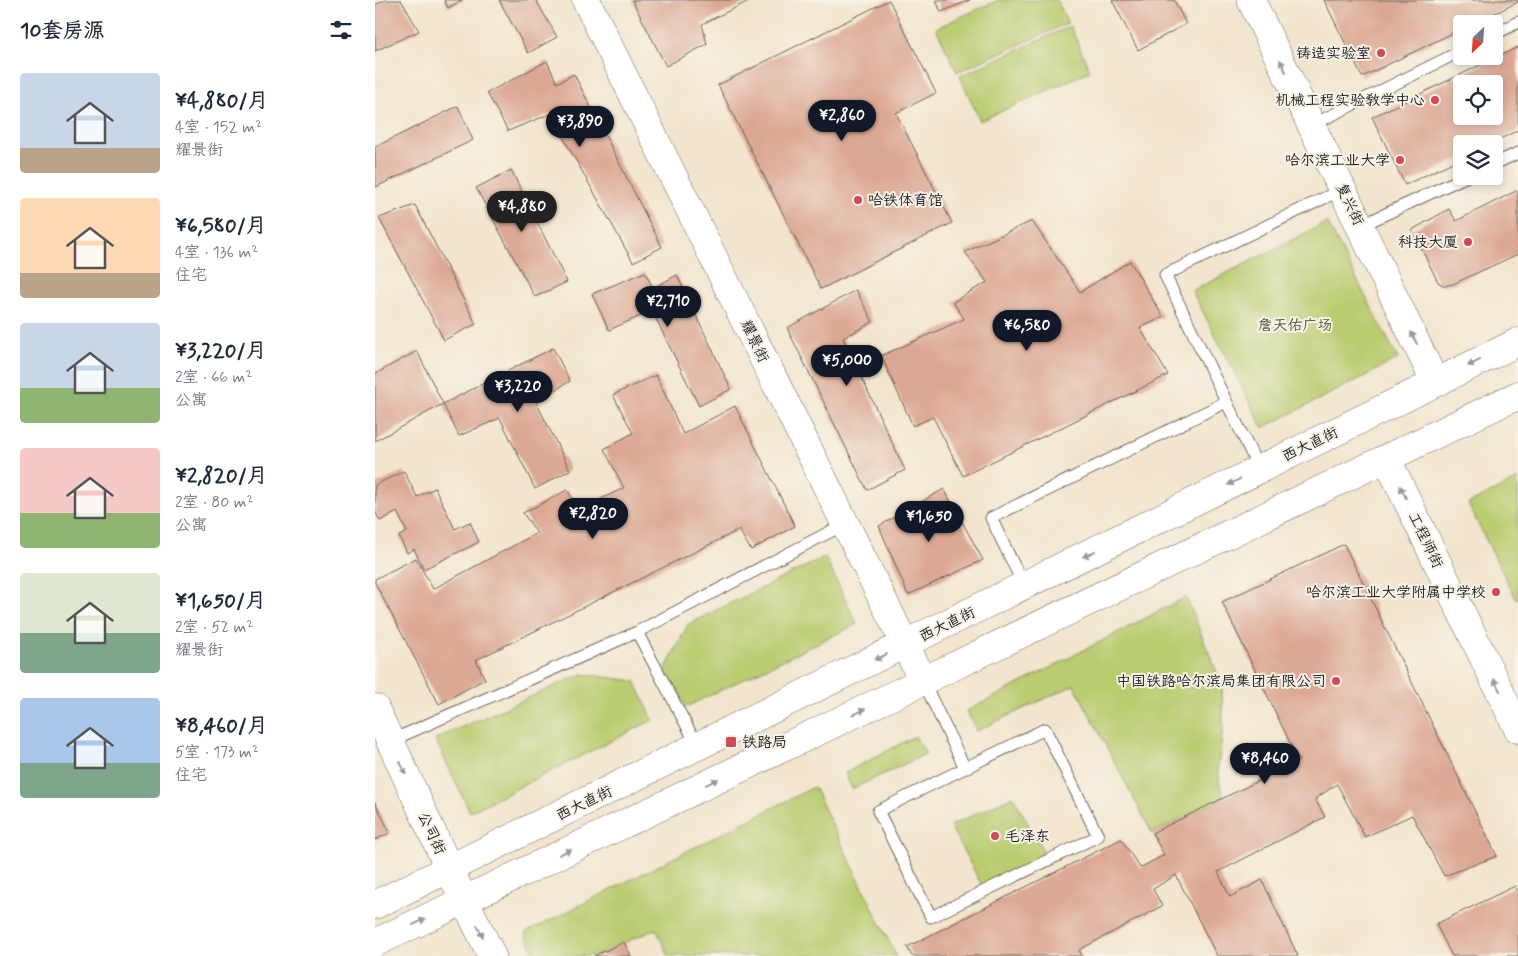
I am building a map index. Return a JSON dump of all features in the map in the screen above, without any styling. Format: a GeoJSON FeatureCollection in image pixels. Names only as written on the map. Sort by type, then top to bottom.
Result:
{"type":"FeatureCollection","features":[{"type":"Feature","properties":{"kind":"main road","name":"耀景街"},"geometry":{"type":"LineString","coordinates":[[586,0],[923,681]]}},
{"type":"Feature","properties":{"kind":"main road","name":"复兴街"},"geometry":{"type":"LineString","coordinates":[[1251,0],[1435,382]]}},
{"type":"Feature","properties":{"kind":"main road","name":"西大直街"},"geometry":{"type":"LineString","coordinates":[[375,906],[1518,342]]}},
{"type":"Feature","properties":{"kind":"main road"},"geometry":{"type":"LineString","coordinates":[[375,943],[1518,395]]}},
{"type":"Feature","properties":{"kind":"main road","name":"工程师街"},"geometry":{"type":"LineString","coordinates":[[1387,459],[1518,729]]}},
{"type":"Feature","properties":{"kind":"main road","name":"公司街"},"geometry":{"type":"LineString","coordinates":[[375,708],[449,869],[492,956]]}},
{"type":"Feature","properties":{"kind":"lane"},"geometry":{"type":"LineString","coordinates":[[1503,30],[1518,22]]}},
{"type":"Feature","properties":{"kind":"lane"},"geometry":{"type":"LineString","coordinates":[[1311,125],[1453,55]]}},
{"type":"Feature","properties":{"kind":"lane"},"geometry":{"type":"LineString","coordinates":[[1503,160],[1518,153]]}},
{"type":"Feature","properties":{"kind":"lane"},"geometry":{"type":"LineString","coordinates":[[1360,226],[1453,183]]}},
{"type":"Feature","properties":{"kind":"lane"},"geometry":{"type":"LineString","coordinates":[[1259,469],[1165,275],[1343,190]]}},
{"type":"Feature","properties":{"kind":"lane"},"geometry":{"type":"LineString","coordinates":[[1024,586],[991,518],[1226,402]]}},
{"type":"Feature","properties":{"kind":"lane"},"geometry":{"type":"LineString","coordinates":[[390,741],[637,632],[845,524]]}},
{"type":"Feature","properties":{"kind":"lane"},"geometry":{"type":"LineString","coordinates":[[637,632],[698,747]]}},
{"type":"Feature","properties":{"kind":"lane"},"geometry":{"type":"LineString","coordinates":[[923,681],[965,768]]}},
{"type":"Feature","properties":{"kind":"lane"},"geometry":{"type":"LineString","coordinates":[[1045,729],[1098,836],[931,917],[878,811],[965,768],[1045,729]]}},
{"type":"Feature","properties":{"kind":"green space"},"geometry":{"type":"Polygon","coordinates":[[[998,0],[1057,0],[1068,23],[957,72],[936,28],[998,0]]]}},
{"type":"Feature","properties":{"kind":"green space"},"geometry":{"type":"Polygon","coordinates":[[[1070,26],[1090,71],[980,121],[960,76],[1070,26]]]}},
{"type":"Feature","properties":{"kind":"green space","name":"詹天佑广场"},"geometry":{"type":"Polygon","coordinates":[[[1327,222],[1398,359],[1263,428],[1192,291],[1327,222]]]}},
{"type":"Feature","properties":{"kind":"green space"},"geometry":{"type":"Polygon","coordinates":[[[1518,479],[1518,598],[1516,599],[1468,504],[1518,479]]]}},
{"type":"Feature","properties":{"kind":"green space"},"geometry":{"type":"Polygon","coordinates":[[[825,557],[857,624],[686,707],[665,670],[688,624],[825,557]]]}},
{"type":"Feature","properties":{"kind":"green space"},"geometry":{"type":"Polygon","coordinates":[[[1186,597],[1222,685],[1223,727],[1218,767],[1220,786],[1224,798],[1152,833],[1074,685],[976,731],[967,711],[1186,597]]]}},
{"type":"Feature","properties":{"kind":"green space"},"geometry":{"type":"Polygon","coordinates":[[[582,674],[635,681],[653,720],[470,812],[435,739],[582,674]]]}},
{"type":"Feature","properties":{"kind":"green space"},"geometry":{"type":"Polygon","coordinates":[[[915,736],[926,754],[852,789],[845,773],[915,736]]]}},
{"type":"Feature","properties":{"kind":"green space"},"geometry":{"type":"Polygon","coordinates":[[[814,787],[896,956],[669,956],[656,929],[594,956],[536,956],[525,933],[814,787]]]}},
{"type":"Feature","properties":{"kind":"green space"},"geometry":{"type":"Polygon","coordinates":[[[1013,796],[1048,860],[985,891],[950,826],[1013,796]]]}},
{"type":"Feature","properties":{"kind":"building"},"geometry":{"type":"Polygon","coordinates":[[[385,0],[401,0],[419,31],[375,51],[375,5],[385,0]]]}},
{"type":"Feature","properties":{"kind":"building"},"geometry":{"type":"Polygon","coordinates":[[[444,0],[463,0],[448,8],[444,0]]]}},
{"type":"Feature","properties":{"kind":"building"},"geometry":{"type":"Polygon","coordinates":[[[499,0],[536,0],[557,37],[528,53],[499,0]]]}},
{"type":"Feature","properties":{"kind":"building"},"geometry":{"type":"Polygon","coordinates":[[[632,0],[751,0],[702,24],[707,44],[666,66],[632,0]]]}},
{"type":"Feature","properties":{"kind":"building"},"geometry":{"type":"Polygon","coordinates":[[[889,0],[936,93],[896,113],[952,223],[821,289],[718,85],[889,0]]]}},
{"type":"Feature","properties":{"kind":"building"},"geometry":{"type":"Polygon","coordinates":[[[936,0],[970,0],[941,12],[936,0]]]}},
{"type":"Feature","properties":{"kind":"building"},"geometry":{"type":"Polygon","coordinates":[[[1112,0],[1174,0],[1186,24],[1138,50],[1112,0]]]}},
{"type":"Feature","properties":{"kind":"building","name":"铸造实验室"},"geometry":{"type":"Polygon","coordinates":[[[1324,0],[1518,0],[1518,2],[1491,15],[1453,15],[1453,33],[1362,77],[1324,0]]]}},
{"type":"Feature","properties":{"kind":"building","name":"机械工程实验教学中心"},"geometry":{"type":"Polygon","coordinates":[[[1518,47],[1518,130],[1503,138],[1503,135],[1453,135],[1453,162],[1405,185],[1372,117],[1453,78],[1453,125],[1503,125],[1503,75],[1460,75],[1480,65],[1503,65],[1503,54],[1518,47]]]}},
{"type":"Feature","properties":{"kind":"building"},"geometry":{"type":"Polygon","coordinates":[[[547,61],[557,83],[574,74],[662,247],[633,262],[550,114],[508,131],[487,93],[547,61]]]}},
{"type":"Feature","properties":{"kind":"building"},"geometry":{"type":"Polygon","coordinates":[[[458,106],[473,140],[376,187],[375,147],[458,106]]]}},
{"type":"Feature","properties":{"kind":"building"},"geometry":{"type":"Polygon","coordinates":[[[511,170],[567,282],[535,297],[476,188],[511,170]]]}},
{"type":"Feature","properties":{"kind":"building","name":"科技大厦"},"geometry":{"type":"Polygon","coordinates":[[[1518,190],[1518,254],[1453,284],[1444,286],[1438,282],[1412,230],[1449,209],[1456,221],[1518,190]]]}},
{"type":"Feature","properties":{"kind":"building"},"geometry":{"type":"Polygon","coordinates":[[[415,205],[476,324],[444,340],[379,218],[415,205]]]}},
{"type":"Feature","properties":{"kind":"building"},"geometry":{"type":"Polygon","coordinates":[[[1032,221],[1080,292],[1130,261],[1163,317],[1140,328],[1168,375],[963,476],[933,417],[913,426],[881,356],[964,319],[953,302],[987,282],[965,252],[1032,221]]]}},
{"type":"Feature","properties":{"kind":"building"},"geometry":{"type":"Polygon","coordinates":[[[645,272],[653,288],[677,275],[731,389],[699,406],[652,311],[609,330],[592,294],[645,272]]]}},
{"type":"Feature","properties":{"kind":"building"},"geometry":{"type":"Polygon","coordinates":[[[856,290],[873,322],[843,338],[905,470],[867,490],[787,328],[856,290]]]}},
{"type":"Feature","properties":{"kind":"building"},"geometry":{"type":"Polygon","coordinates":[[[553,348],[570,381],[536,402],[570,470],[535,489],[500,418],[459,436],[443,404],[553,348]]]}},
{"type":"Feature","properties":{"kind":"building"},"geometry":{"type":"Polygon","coordinates":[[[417,351],[443,404],[375,441],[375,374],[417,351]]]}},
{"type":"Feature","properties":{"kind":"building"},"geometry":{"type":"Polygon","coordinates":[[[656,375],[683,434],[735,406],[795,526],[751,550],[739,530],[476,660],[485,679],[439,704],[375,583],[375,579],[416,558],[433,589],[537,533],[523,513],[567,490],[580,509],[624,488],[604,449],[633,433],[613,395],[656,375]]]}},
{"type":"Feature","properties":{"kind":"building"},"geometry":{"type":"Polygon","coordinates":[[[404,471],[417,497],[435,488],[455,529],[470,522],[479,542],[424,569],[414,549],[407,553],[399,536],[407,532],[397,512],[380,521],[375,511],[375,485],[404,471]]]}},
{"type":"Feature","properties":{"kind":"building"},"geometry":{"type":"Polygon","coordinates":[[[944,489],[983,560],[908,595],[879,526],[944,489]]]}},
{"type":"Feature","properties":{"kind":"building","name":"中国铁路哈尔滨局集团有限公司"},"geometry":{"type":"Polygon","coordinates":[[[1344,544],[1497,856],[1444,876],[1412,815],[1365,837],[1337,784],[1315,799],[1325,817],[1218,872],[1230,897],[1262,880],[1298,956],[1217,956],[1176,875],[1153,889],[1162,906],[1079,950],[1082,956],[912,956],[907,947],[1121,839],[1140,868],[1164,855],[1152,833],[1299,761],[1222,602],[1344,544]]]}},
{"type":"Feature","properties":{"kind":"building"},"geometry":{"type":"Polygon","coordinates":[[[375,802],[390,833],[375,840],[375,802]]]}},
{"type":"Feature","properties":{"kind":"building"},"geometry":{"type":"Polygon","coordinates":[[[1515,886],[1518,893],[1518,956],[1452,956],[1436,924],[1515,886]]]}},
{"type":"Feature","properties":{"kind":"building"},"geometry":{"type":"Polygon","coordinates":[[[624,942],[631,956],[594,956],[624,942]]]}},
{"type":"Feature","properties":{"kind":"place","name":"铸造实验室"},"geometry":{"type":"Point","coordinates":[1381,53]}},
{"type":"Feature","properties":{"kind":"place","name":"机械工程实验教学中心"},"geometry":{"type":"Point","coordinates":[1435,100]}},
{"type":"Feature","properties":{"kind":"place","name":"哈尔滨工业大学"},"geometry":{"type":"Point","coordinates":[1400,160]}},
{"type":"Feature","properties":{"kind":"place","name":"哈铁体育馆"},"geometry":{"type":"Point","coordinates":[858,200]}},
{"type":"Feature","properties":{"kind":"place","name":"科技大厦"},"geometry":{"type":"Point","coordinates":[1468,242]}},
{"type":"Feature","properties":{"kind":"place","name":"哈尔滨工业大学附属中学校"},"geometry":{"type":"Point","coordinates":[1496,592]}},
{"type":"Feature","properties":{"kind":"place","name":"中国铁路哈尔滨局集团有限公司"},"geometry":{"type":"Point","coordinates":[1336,681]}},
{"type":"Feature","properties":{"kind":"place","name":"铁路局"},"geometry":{"type":"Point","coordinates":[731,742]}},
{"type":"Feature","properties":{"kind":"place","name":"毛泽东"},"geometry":{"type":"Point","coordinates":[995,836]}}]}
